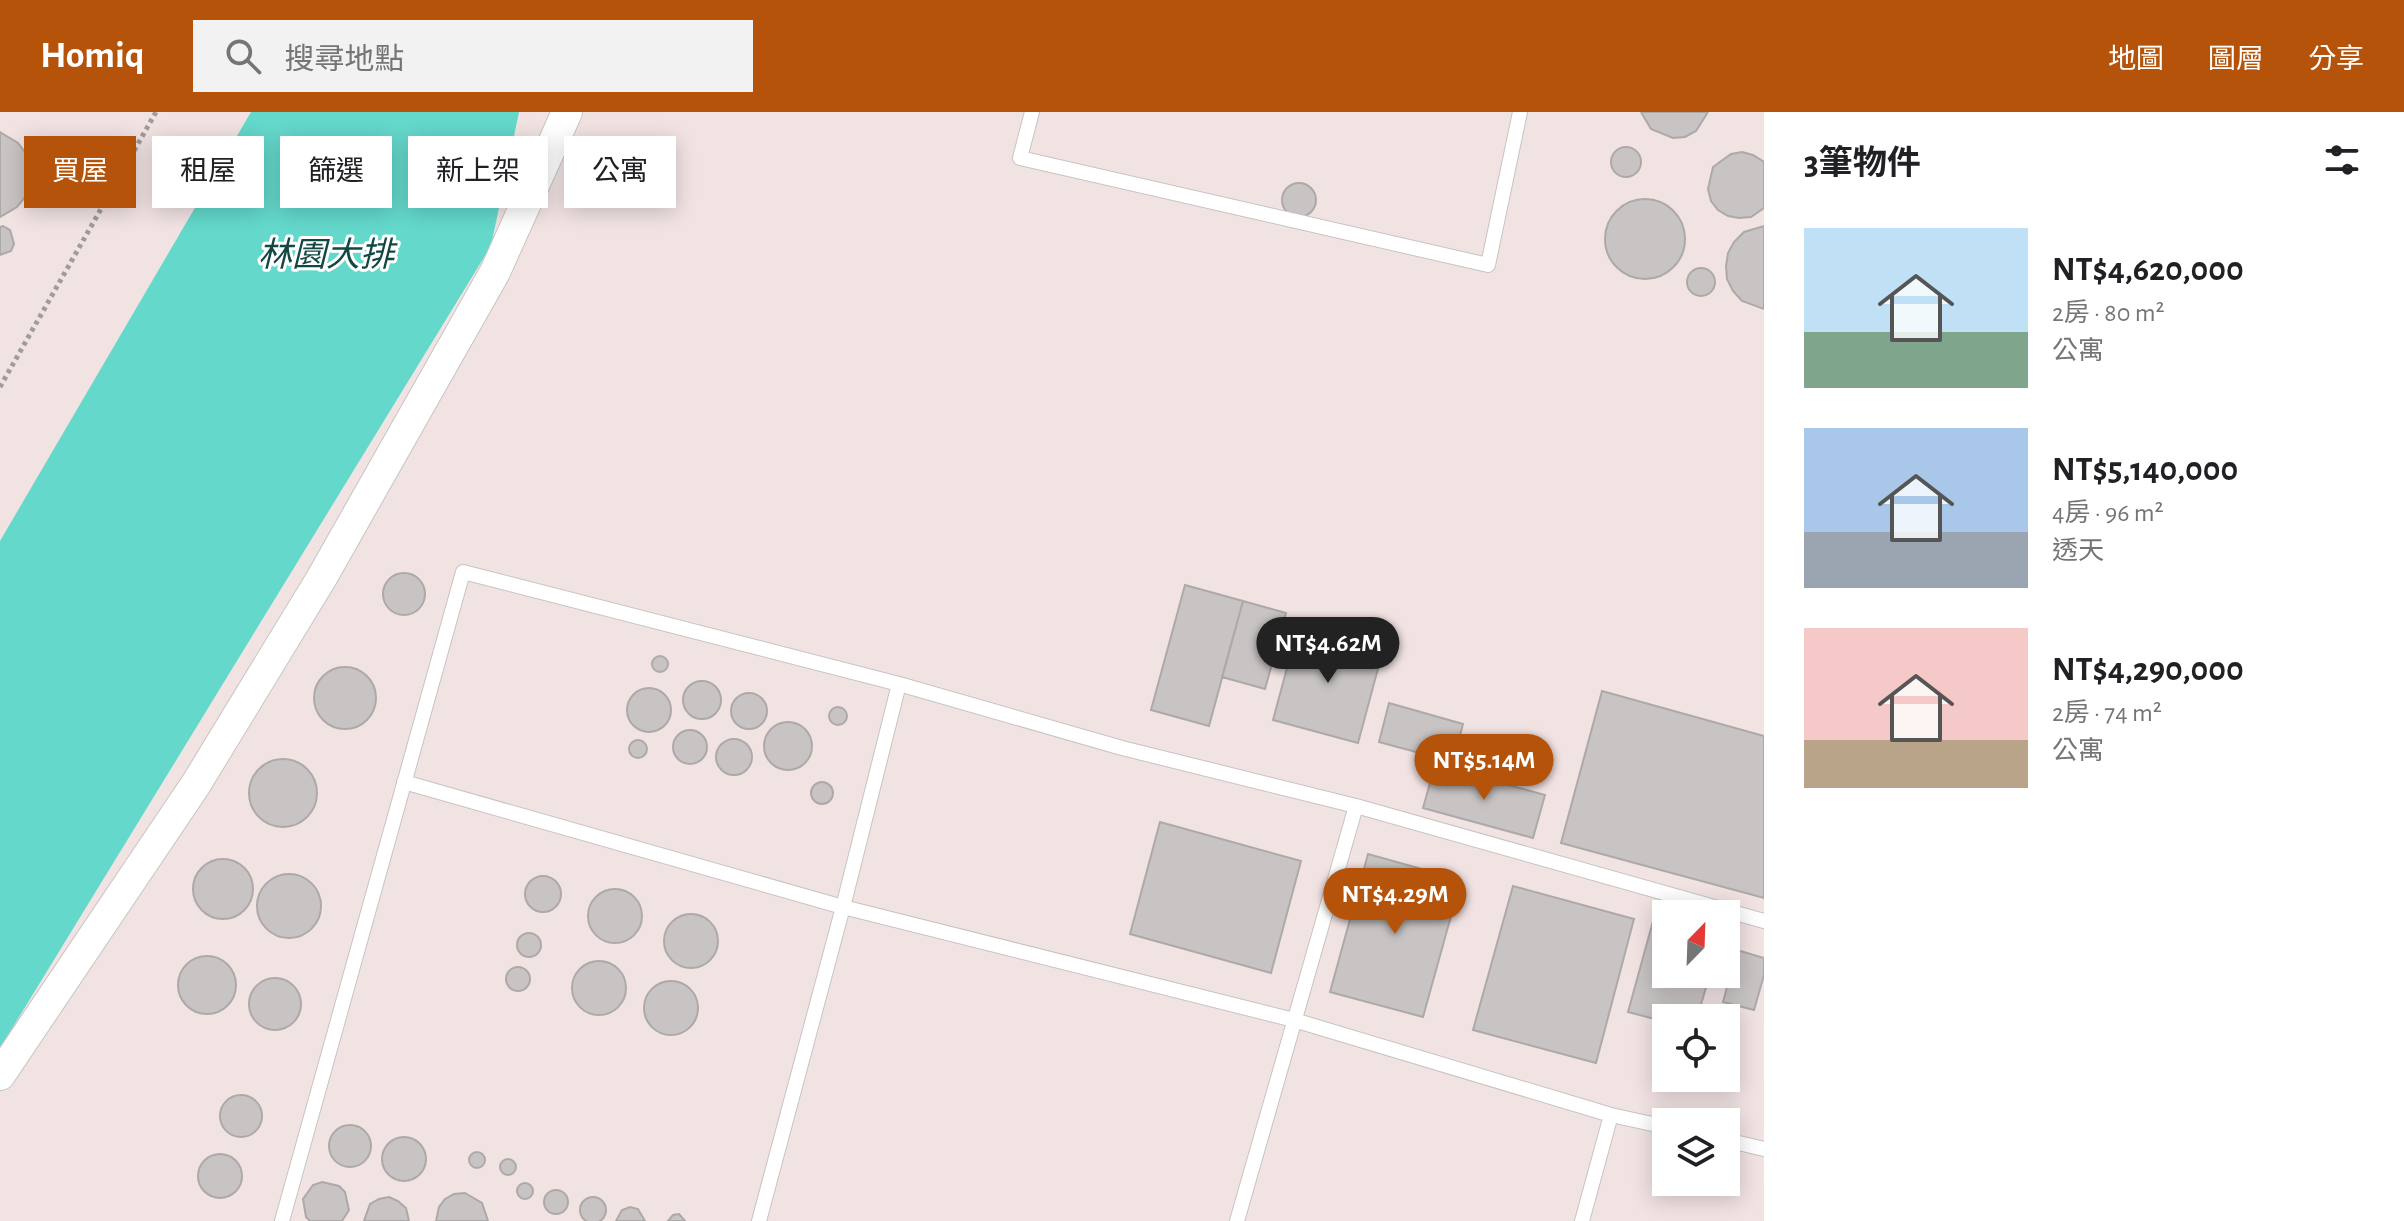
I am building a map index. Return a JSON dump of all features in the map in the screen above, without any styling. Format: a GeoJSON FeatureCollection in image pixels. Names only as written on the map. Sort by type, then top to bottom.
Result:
{"type":"FeatureCollection","features":[{"type":"Feature","properties":{"kind":"street"},"geometry":{"type":"LineString","coordinates":[[0,1075],[196,784],[321,579],[495,272],[567,112]]}},
{"type":"Feature","properties":{"kind":"lane"},"geometry":{"type":"LineString","coordinates":[[1032,112],[1020,158],[1488,265],[1520,112]]}},
{"type":"Feature","properties":{"kind":"lane"},"geometry":{"type":"LineString","coordinates":[[282,1221],[463,572],[899,684],[1122,748],[1356,806],[1764,921]]}},
{"type":"Feature","properties":{"kind":"lane"},"geometry":{"type":"LineString","coordinates":[[759,1221],[899,684]]}},
{"type":"Feature","properties":{"kind":"lane"},"geometry":{"type":"LineString","coordinates":[[404,782],[843,907],[1294,1020],[1611,1115],[1652,1124]]}},
{"type":"Feature","properties":{"kind":"lane"},"geometry":{"type":"LineString","coordinates":[[1237,1221],[1356,806]]}},
{"type":"Feature","properties":{"kind":"lane"},"geometry":{"type":"LineString","coordinates":[[1582,1221],[1611,1115]]}},
{"type":"Feature","properties":{"kind":"lane"},"geometry":{"type":"LineString","coordinates":[[1740,1143],[1764,1149]]}},
{"type":"Feature","properties":{"kind":"path"},"geometry":{"type":"LineString","coordinates":[[0,387],[156,112]]}},
{"type":"Feature","properties":{"kind":"shaded area"},"geometry":{"type":"Polygon","coordinates":[[[0,112],[1764,112],[1764,1221],[0,1221],[0,112]]]}},
{"type":"Feature","properties":{"kind":"water","name":"林園大排"},"geometry":{"type":"Polygon","coordinates":[[[251,112],[519,112],[514,136],[408,136],[408,208],[499,208],[491,246],[0,1048],[0,541],[195,208],[264,208],[264,136],[237,136],[251,112]]]}},
{"type":"Feature","properties":{"kind":"building"},"geometry":{"type":"Polygon","coordinates":[[[1641,112],[1708,112],[1696,131],[1685,137],[1673,138],[1651,129],[1641,112]]]}},
{"type":"Feature","properties":{"kind":"building"},"geometry":{"type":"Polygon","coordinates":[[[0,132],[18,143],[24,151],[24,198],[17,207],[0,217],[0,132]]]}},
{"type":"Feature","properties":{"kind":"building"},"geometry":{"type":"Polygon","coordinates":[[[1626,147],[1632,148],[1640,156],[1640,168],[1632,176],[1626,177],[1620,176],[1612,168],[1611,162],[1612,156],[1620,148],[1626,147]]]}},
{"type":"Feature","properties":{"kind":"building"},"geometry":{"type":"Polygon","coordinates":[[[1742,152],[1764,162],[1764,208],[1751,217],[1739,218],[1718,210],[1711,201],[1708,189],[1713,167],[1731,154],[1742,152]]]}},
{"type":"Feature","properties":{"kind":"building"},"geometry":{"type":"Polygon","coordinates":[[[1299,183],[1311,188],[1316,200],[1311,212],[1299,217],[1287,212],[1282,200],[1287,188],[1299,183]]]}},
{"type":"Feature","properties":{"kind":"building"},"geometry":{"type":"Polygon","coordinates":[[[1637,199],[1653,199],[1674,210],[1685,231],[1685,247],[1674,268],[1653,279],[1637,279],[1623,273],[1611,261],[1605,247],[1605,231],[1611,217],[1623,205],[1637,199]]]}},
{"type":"Feature","properties":{"kind":"building"},"geometry":{"type":"Polygon","coordinates":[[[1764,226],[1764,309],[1742,301],[1733,291],[1727,279],[1726,266],[1734,242],[1744,232],[1764,226]]]}},
{"type":"Feature","properties":{"kind":"building"},"geometry":{"type":"Polygon","coordinates":[[[0,227],[10,230],[14,244],[11,251],[0,255],[0,227]]]}},
{"type":"Feature","properties":{"kind":"building"},"geometry":{"type":"Polygon","coordinates":[[[1701,268],[1711,272],[1715,282],[1711,292],[1701,296],[1691,292],[1687,282],[1691,272],[1701,268]]]}},
{"type":"Feature","properties":{"kind":"building"},"geometry":{"type":"Polygon","coordinates":[[[404,573],[419,579],[425,594],[419,609],[404,615],[389,609],[383,594],[389,579],[404,573]]]}},
{"type":"Feature","properties":{"kind":"building"},"geometry":{"type":"Polygon","coordinates":[[[1185,585],[1243,601],[1209,726],[1151,710],[1185,585]]]}},
{"type":"Feature","properties":{"kind":"building"},"geometry":{"type":"Polygon","coordinates":[[[1243,601],[1286,613],[1265,689],[1222,677],[1243,601]]]}},
{"type":"Feature","properties":{"kind":"building"},"geometry":{"type":"Polygon","coordinates":[[[1298,627],[1383,650],[1358,743],[1273,720],[1298,627]]]}},
{"type":"Feature","properties":{"kind":"building"},"geometry":{"type":"Polygon","coordinates":[[[660,656],[666,658],[666,670],[660,672],[654,670],[652,664],[654,658],[660,656]]]}},
{"type":"Feature","properties":{"kind":"building"},"geometry":{"type":"Polygon","coordinates":[[[339,667],[351,667],[367,676],[374,686],[374,710],[367,720],[351,729],[339,729],[319,715],[314,704],[314,692],[328,672],[339,667]]]}},
{"type":"Feature","properties":{"kind":"building"},"geometry":{"type":"Polygon","coordinates":[[[702,681],[715,687],[721,700],[715,713],[702,719],[689,713],[683,700],[689,687],[702,681]]]}},
{"type":"Feature","properties":{"kind":"building"},"geometry":{"type":"Polygon","coordinates":[[[649,688],[665,694],[671,710],[665,726],[649,732],[633,726],[627,710],[633,694],[649,688]]]}},
{"type":"Feature","properties":{"kind":"building"},"geometry":{"type":"Polygon","coordinates":[[[1602,691],[1764,736],[1764,898],[1561,843],[1602,691]]]}},
{"type":"Feature","properties":{"kind":"building"},"geometry":{"type":"Polygon","coordinates":[[[749,693],[762,698],[767,711],[762,724],[749,729],[736,724],[731,711],[736,698],[749,693]]]}},
{"type":"Feature","properties":{"kind":"building"},"geometry":{"type":"Polygon","coordinates":[[[1389,703],[1463,724],[1453,762],[1379,742],[1389,703]]]}},
{"type":"Feature","properties":{"kind":"building"},"geometry":{"type":"Polygon","coordinates":[[[838,707],[847,716],[838,725],[829,716],[838,707]]]}},
{"type":"Feature","properties":{"kind":"building"},"geometry":{"type":"Polygon","coordinates":[[[788,722],[805,729],[812,746],[805,763],[788,770],[771,763],[764,746],[771,729],[788,722]]]}},
{"type":"Feature","properties":{"kind":"building"},"geometry":{"type":"Polygon","coordinates":[[[690,730],[702,735],[707,747],[702,759],[690,764],[678,759],[673,747],[678,735],[690,730]]]}},
{"type":"Feature","properties":{"kind":"building"},"geometry":{"type":"Polygon","coordinates":[[[734,739],[747,744],[752,757],[747,770],[734,775],[721,770],[716,757],[721,744],[734,739]]]}},
{"type":"Feature","properties":{"kind":"building"},"geometry":{"type":"Polygon","coordinates":[[[638,740],[647,749],[638,758],[629,749],[638,740]]]}},
{"type":"Feature","properties":{"kind":"building"},"geometry":{"type":"Polygon","coordinates":[[[283,759],[307,769],[317,793],[307,817],[283,827],[259,817],[249,793],[259,769],[283,759]]]}},
{"type":"Feature","properties":{"kind":"building"},"geometry":{"type":"Polygon","coordinates":[[[1435,765],[1545,795],[1533,838],[1423,808],[1435,765]]]}},
{"type":"Feature","properties":{"kind":"building"},"geometry":{"type":"Polygon","coordinates":[[[822,782],[830,785],[833,793],[830,801],[822,804],[814,801],[811,793],[814,785],[822,782]]]}},
{"type":"Feature","properties":{"kind":"building"},"geometry":{"type":"Polygon","coordinates":[[[1160,822],[1301,861],[1271,973],[1130,934],[1160,822]]]}},
{"type":"Feature","properties":{"kind":"building"},"geometry":{"type":"Polygon","coordinates":[[[1368,854],[1461,880],[1423,1017],[1330,992],[1368,854]]]}},
{"type":"Feature","properties":{"kind":"building"},"geometry":{"type":"Polygon","coordinates":[[[223,859],[234,861],[244,868],[251,878],[251,900],[244,910],[234,917],[223,919],[212,917],[202,910],[195,900],[193,889],[195,878],[202,868],[212,861],[223,859]]]}},
{"type":"Feature","properties":{"kind":"building"},"geometry":{"type":"Polygon","coordinates":[[[289,874],[307,880],[315,888],[321,906],[315,924],[307,932],[289,938],[271,932],[263,924],[257,906],[263,888],[271,880],[289,874]]]}},
{"type":"Feature","properties":{"kind":"building"},"geometry":{"type":"Polygon","coordinates":[[[543,876],[556,881],[561,894],[556,907],[543,912],[530,907],[525,894],[530,881],[543,876]]]}},
{"type":"Feature","properties":{"kind":"building"},"geometry":{"type":"Polygon","coordinates":[[[1513,886],[1634,919],[1596,1063],[1473,1030],[1513,886]]]}},
{"type":"Feature","properties":{"kind":"building"},"geometry":{"type":"Polygon","coordinates":[[[615,889],[626,891],[634,897],[640,905],[640,927],[634,935],[626,941],[615,943],[604,941],[596,935],[590,927],[588,916],[590,905],[596,897],[604,891],[615,889]]]}},
{"type":"Feature","properties":{"kind":"building"},"geometry":{"type":"Polygon","coordinates":[[[691,914],[710,922],[718,941],[710,960],[691,968],[672,960],[664,941],[672,922],[691,914]]]}},
{"type":"Feature","properties":{"kind":"building"},"geometry":{"type":"Polygon","coordinates":[[[1652,925],[1652,988],[1706,988],[1701,1004],[1652,1004],[1652,1018],[1628,1012],[1652,925]]]}},
{"type":"Feature","properties":{"kind":"building"},"geometry":{"type":"Polygon","coordinates":[[[529,933],[540,940],[541,945],[534,956],[529,957],[518,950],[517,945],[524,934],[529,933]]]}},
{"type":"Feature","properties":{"kind":"building"},"geometry":{"type":"Polygon","coordinates":[[[1740,951],[1764,958],[1764,975],[1754,1010],[1723,1002],[1727,988],[1740,988],[1740,951]]]}},
{"type":"Feature","properties":{"kind":"building"},"geometry":{"type":"Polygon","coordinates":[[[207,956],[228,964],[236,985],[228,1006],[207,1014],[186,1006],[178,985],[186,964],[207,956]]]}},
{"type":"Feature","properties":{"kind":"building"},"geometry":{"type":"Polygon","coordinates":[[[599,961],[618,969],[626,988],[618,1007],[599,1015],[580,1007],[572,988],[580,969],[599,961]]]}},
{"type":"Feature","properties":{"kind":"building"},"geometry":{"type":"Polygon","coordinates":[[[518,967],[529,974],[530,979],[523,990],[518,991],[507,984],[506,979],[513,968],[518,967]]]}},
{"type":"Feature","properties":{"kind":"building"},"geometry":{"type":"Polygon","coordinates":[[[275,978],[294,985],[301,1004],[294,1023],[275,1030],[256,1023],[249,1004],[256,985],[275,978]]]}},
{"type":"Feature","properties":{"kind":"building"},"geometry":{"type":"Polygon","coordinates":[[[671,981],[690,989],[698,1008],[690,1027],[671,1035],[652,1027],[644,1008],[652,989],[671,981]]]}},
{"type":"Feature","properties":{"kind":"building"},"geometry":{"type":"Polygon","coordinates":[[[241,1095],[256,1101],[262,1116],[256,1131],[241,1137],[226,1131],[220,1116],[226,1101],[241,1095]]]}},
{"type":"Feature","properties":{"kind":"building"},"geometry":{"type":"Polygon","coordinates":[[[350,1125],[365,1131],[371,1146],[365,1161],[350,1167],[335,1161],[329,1146],[335,1131],[350,1125]]]}},
{"type":"Feature","properties":{"kind":"building"},"geometry":{"type":"Polygon","coordinates":[[[404,1137],[419,1144],[426,1159],[419,1174],[404,1181],[389,1174],[382,1159],[389,1144],[404,1137]]]}},
{"type":"Feature","properties":{"kind":"building"},"geometry":{"type":"Polygon","coordinates":[[[477,1152],[485,1160],[477,1168],[469,1160],[477,1152]]]}},
{"type":"Feature","properties":{"kind":"building"},"geometry":{"type":"Polygon","coordinates":[[[220,1154],[236,1160],[242,1176],[236,1192],[220,1198],[204,1192],[198,1176],[204,1160],[220,1154]]]}},
{"type":"Feature","properties":{"kind":"building"},"geometry":{"type":"Polygon","coordinates":[[[508,1159],[516,1167],[508,1175],[500,1167],[508,1159]]]}},
{"type":"Feature","properties":{"kind":"building"},"geometry":{"type":"Polygon","coordinates":[[[322,1182],[339,1186],[345,1192],[349,1210],[342,1221],[310,1221],[306,1217],[303,1199],[313,1185],[322,1182]]]}},
{"type":"Feature","properties":{"kind":"building"},"geometry":{"type":"Polygon","coordinates":[[[525,1183],[531,1185],[531,1197],[525,1199],[519,1197],[517,1191],[519,1185],[525,1183]]]}},
{"type":"Feature","properties":{"kind":"building"},"geometry":{"type":"Polygon","coordinates":[[[556,1190],[567,1197],[568,1202],[561,1213],[556,1214],[545,1207],[544,1202],[551,1191],[556,1190]]]}},
{"type":"Feature","properties":{"kind":"building"},"geometry":{"type":"Polygon","coordinates":[[[465,1193],[482,1203],[488,1221],[436,1221],[439,1207],[445,1199],[465,1193]]]}},
{"type":"Feature","properties":{"kind":"building"},"geometry":{"type":"Polygon","coordinates":[[[389,1197],[406,1208],[409,1221],[364,1221],[370,1204],[389,1197]]]}},
{"type":"Feature","properties":{"kind":"building"},"geometry":{"type":"Polygon","coordinates":[[[588,1198],[598,1198],[605,1205],[605,1215],[598,1222],[588,1222],[581,1215],[581,1205],[588,1198]]]}},
{"type":"Feature","properties":{"kind":"building"},"geometry":{"type":"Polygon","coordinates":[[[630,1207],[638,1209],[645,1221],[616,1221],[622,1210],[630,1207]]]}},
{"type":"Feature","properties":{"kind":"building"},"geometry":{"type":"Polygon","coordinates":[[[679,1214],[685,1221],[668,1221],[673,1215],[679,1214]]]}}]}
